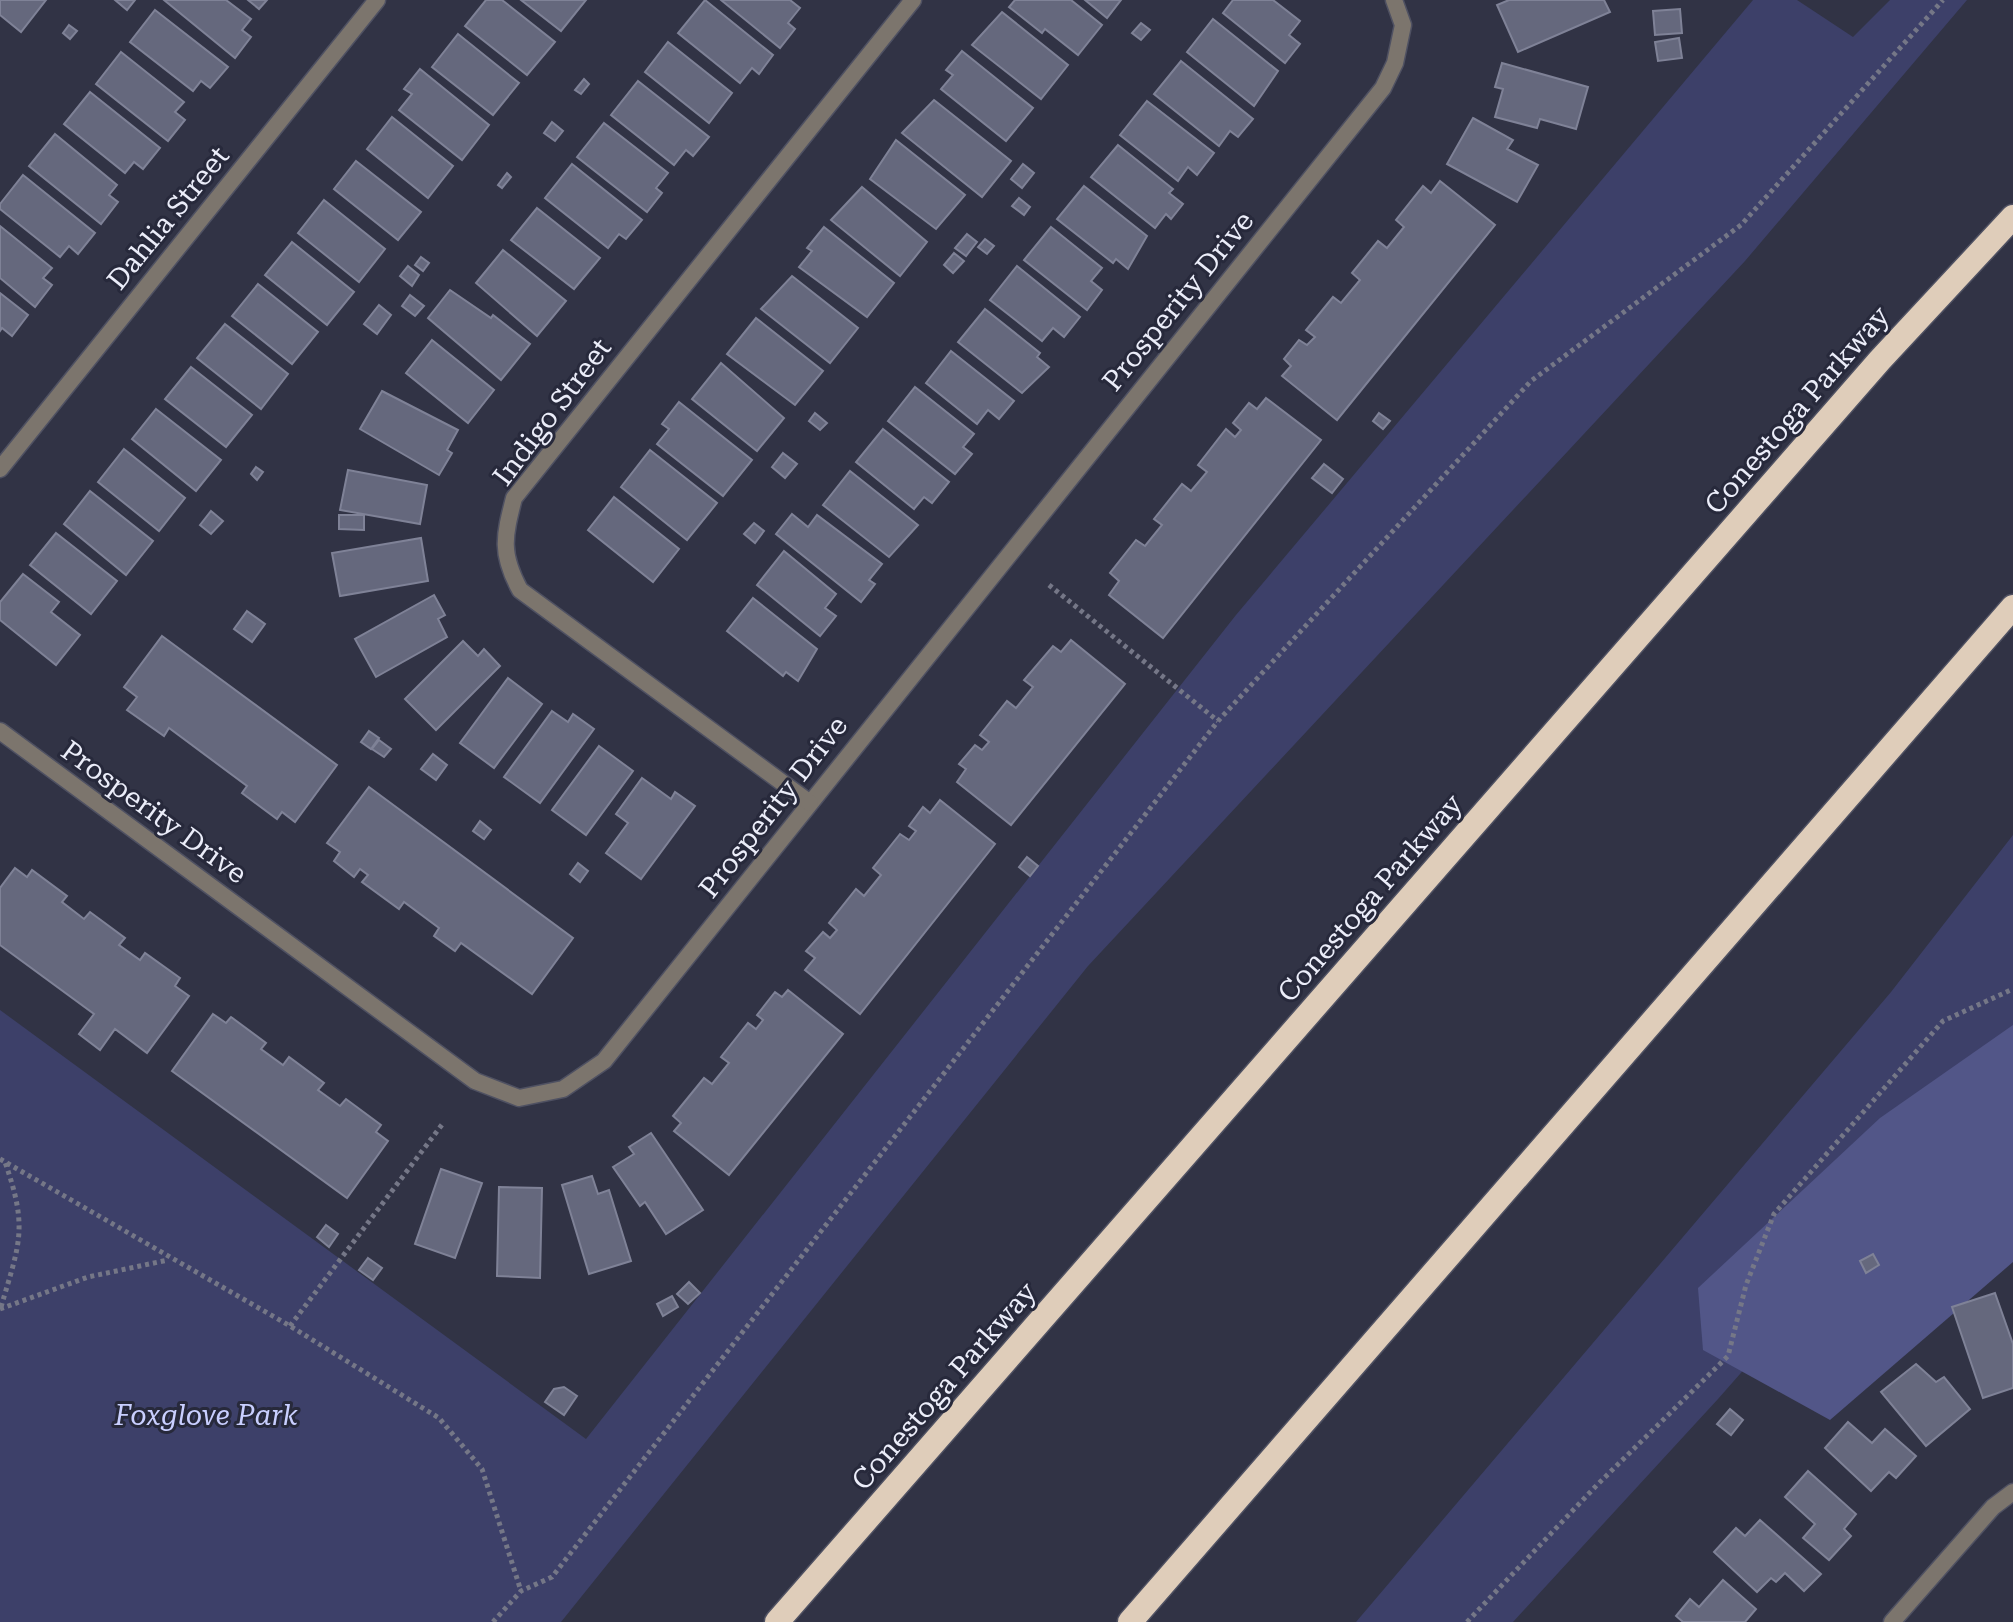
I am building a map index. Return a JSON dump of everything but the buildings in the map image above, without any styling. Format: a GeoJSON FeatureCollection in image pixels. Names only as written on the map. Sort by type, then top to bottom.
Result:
{"type":"FeatureCollection","features":[{"type":"Feature","properties":{"kind":"highway","name":"Conestoga Parkway"},"geometry":{"type":"LineString","coordinates":[[777,1622],[1870,372],[2013,217]]}},
{"type":"Feature","properties":{"kind":"highway"},"geometry":{"type":"LineString","coordinates":[[1130,1622],[2013,607]]}},
{"type":"Feature","properties":{"kind":"street","name":"Dahlia Street"},"geometry":{"type":"LineString","coordinates":[[0,469],[377,0]]}},
{"type":"Feature","properties":{"kind":"street","name":"Indigo Street"},"geometry":{"type":"LineString","coordinates":[[810,803],[520,590],[505,563],[505,534],[514,498],[913,0]]}},
{"type":"Feature","properties":{"kind":"street","name":"Prosperity Drive"},"geometry":{"type":"LineString","coordinates":[[0,731],[475,1081],[519,1098],[563,1089],[604,1061],[1383,88],[1395,63],[1403,25],[1394,0]]}},
{"type":"Feature","properties":{"kind":"street"},"geometry":{"type":"LineString","coordinates":[[1892,1622],[1993,1507],[2013,1492]]}},
{"type":"Feature","properties":{"kind":"path"},"geometry":{"type":"LineString","coordinates":[[493,1622],[521,1591],[552,1577],[1218,721],[1531,381],[1741,225],[1943,0]]}},
{"type":"Feature","properties":{"kind":"path"},"geometry":{"type":"LineString","coordinates":[[1049,585],[1218,721]]}},
{"type":"Feature","properties":{"kind":"path"},"geometry":{"type":"LineString","coordinates":[[1467,1622],[1597,1485],[1728,1356],[1746,1285],[1774,1214],[1943,1021],[2013,989]]}},
{"type":"Feature","properties":{"kind":"path"},"geometry":{"type":"LineString","coordinates":[[290,1326],[444,1122]]}},
{"type":"Feature","properties":{"kind":"path"},"geometry":{"type":"LineString","coordinates":[[2,1160],[170,1260],[290,1326],[439,1418],[482,1469],[521,1591]]}},
{"type":"Feature","properties":{"kind":"path"},"geometry":{"type":"LineString","coordinates":[[0,1308],[20,1241],[20,1204],[2,1160]]}},
{"type":"Feature","properties":{"kind":"path"},"geometry":{"type":"LineString","coordinates":[[0,1308],[88,1277],[170,1260]]}},
{"type":"Feature","properties":{"kind":"green space","name":"Foxglove Park"},"geometry":{"type":"Polygon","coordinates":[[[1753,0],[1797,0],[1853,37],[1890,0],[1967,0],[1745,261],[1088,966],[561,1622],[0,1622],[0,1010],[586,1439],[1236,615],[1753,0]]]}},
{"type":"Feature","properties":{"kind":"green space"},"geometry":{"type":"Polygon","coordinates":[[[2013,835],[2013,1063],[1718,1399],[1513,1622],[1356,1622],[1891,992],[2013,835]]]}},
{"type":"Feature","properties":{"kind":"shaded area"},"geometry":{"type":"Polygon","coordinates":[[[2013,1025],[2013,1262],[1830,1420],[1703,1350],[1698,1288],[1880,1118],[2013,1025]]]}}]}
